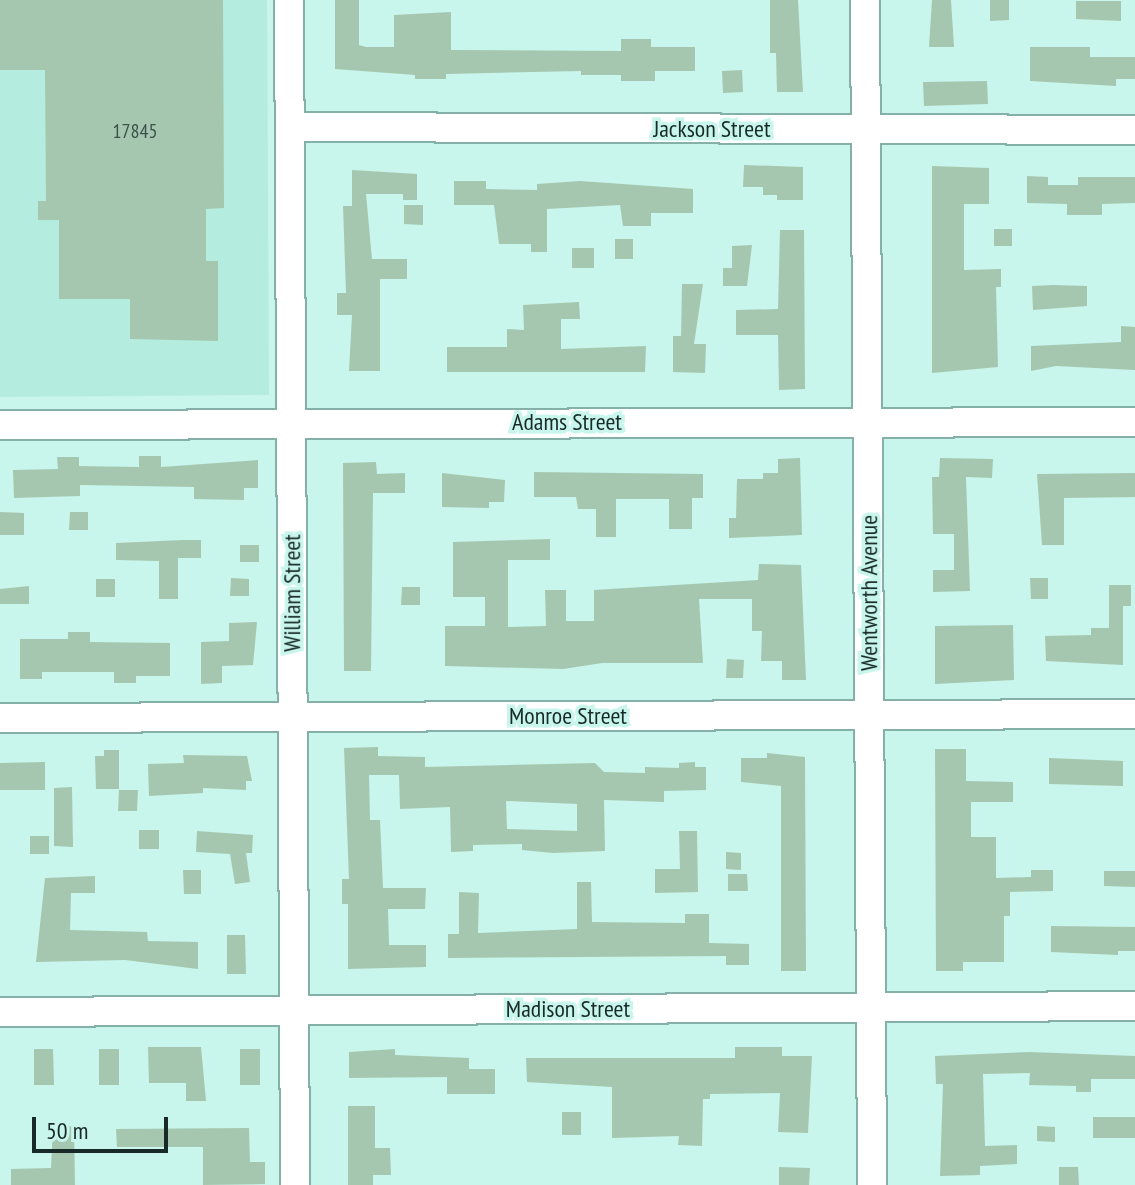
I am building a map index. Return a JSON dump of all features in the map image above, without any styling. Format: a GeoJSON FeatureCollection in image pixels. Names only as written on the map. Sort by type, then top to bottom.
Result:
{"type":"FeatureCollection","features":[{"type":"Feature","properties":{"kind":"street","name":"William Street"},"geometry":{"type":"LineString","coordinates":[[289,0],[295,1185]]}},
{"type":"Feature","properties":{"kind":"street","name":"Wentworth Avenue"},"geometry":{"type":"LineString","coordinates":[[865,0],[872,1185]]}},
{"type":"Feature","properties":{"kind":"street","name":"Jackson Street"},"geometry":{"type":"LineString","coordinates":[[290,127],[1135,130]]}},
{"type":"Feature","properties":{"kind":"street","name":"Adams Street"},"geometry":{"type":"LineString","coordinates":[[0,425],[291,421],[1135,422]]}},
{"type":"Feature","properties":{"kind":"street","name":"Monroe Street"},"geometry":{"type":"LineString","coordinates":[[0,718],[1135,714]]}},
{"type":"Feature","properties":{"kind":"street","name":"Madison Street"},"geometry":{"type":"LineString","coordinates":[[0,1012],[1135,1006]]}},
{"type":"Feature","properties":{"kind":"shaded area"},"geometry":{"type":"Polygon","coordinates":[[[0,0],[267,0],[269,395],[0,397],[0,0]]]}},
{"type":"Feature","properties":{"kind":"building"},"geometry":{"type":"Polygon","coordinates":[[[0,0],[223,0],[224,208],[206,209],[206,261],[218,261],[218,341],[130,339],[130,299],[59,299],[59,220],[38,220],[38,201],[46,201],[45,70],[0,70],[0,0]]]}},
{"type":"Feature","properties":{"kind":"building"},"geometry":{"type":"Polygon","coordinates":[[[335,0],[359,0],[359,45],[366,47],[394,47],[394,15],[451,12],[451,50],[621,51],[621,39],[651,39],[651,47],[695,47],[695,71],[655,71],[655,81],[621,81],[621,75],[581,75],[581,71],[446,74],[446,79],[415,79],[415,75],[335,69],[335,0]]]}},
{"type":"Feature","properties":{"kind":"building"},"geometry":{"type":"Polygon","coordinates":[[[770,0],[798,0],[803,92],[777,92],[776,53],[770,53],[770,0]]]}},
{"type":"Feature","properties":{"kind":"building"},"geometry":{"type":"Polygon","coordinates":[[[932,0],[951,0],[954,47],[929,47],[932,0]]]}},
{"type":"Feature","properties":{"kind":"building"},"geometry":{"type":"Polygon","coordinates":[[[990,0],[1009,0],[1009,20],[990,21],[990,0]]]}},
{"type":"Feature","properties":{"kind":"building"},"geometry":{"type":"Polygon","coordinates":[[[1076,1],[1121,1],[1121,21],[1076,19],[1076,1]]]}},
{"type":"Feature","properties":{"kind":"building"},"geometry":{"type":"Polygon","coordinates":[[[1030,47],[1090,47],[1090,57],[1135,57],[1135,79],[1116,79],[1116,86],[1030,81],[1030,47]]]}},
{"type":"Feature","properties":{"kind":"building"},"geometry":{"type":"Polygon","coordinates":[[[742,70],[743,92],[723,93],[722,71],[742,70]]]}},
{"type":"Feature","properties":{"kind":"building"},"geometry":{"type":"Polygon","coordinates":[[[987,81],[988,104],[924,106],[923,82],[987,81]]]}},
{"type":"Feature","properties":{"kind":"building"},"geometry":{"type":"Polygon","coordinates":[[[744,165],[803,167],[803,200],[777,200],[777,195],[763,195],[763,187],[743,187],[744,165]]]}},
{"type":"Feature","properties":{"kind":"building"},"geometry":{"type":"Polygon","coordinates":[[[932,166],[989,168],[989,204],[964,204],[964,270],[1001,269],[1001,287],[996,287],[998,367],[932,373],[932,166]]]}},
{"type":"Feature","properties":{"kind":"building"},"geometry":{"type":"Polygon","coordinates":[[[352,170],[417,174],[417,200],[403,200],[403,194],[366,194],[372,259],[407,259],[407,279],[380,279],[380,371],[349,371],[352,315],[337,315],[337,293],[346,293],[343,206],[352,206],[352,170]]]}},
{"type":"Feature","properties":{"kind":"building"},"geometry":{"type":"Polygon","coordinates":[[[1027,176],[1048,177],[1048,185],[1078,185],[1078,177],[1135,177],[1135,203],[1102,204],[1102,215],[1067,215],[1067,204],[1027,203],[1027,176]]]}},
{"type":"Feature","properties":{"kind":"building"},"geometry":{"type":"Polygon","coordinates":[[[454,181],[486,181],[486,189],[537,190],[537,184],[580,181],[693,189],[693,213],[651,213],[651,226],[623,226],[620,205],[547,209],[547,252],[531,252],[531,244],[499,244],[494,205],[454,205],[454,181]]]}},
{"type":"Feature","properties":{"kind":"building"},"geometry":{"type":"Polygon","coordinates":[[[404,205],[423,205],[423,225],[404,224],[404,205]]]}},
{"type":"Feature","properties":{"kind":"building"},"geometry":{"type":"Polygon","coordinates":[[[994,229],[1012,229],[1012,246],[994,246],[994,229]]]}},
{"type":"Feature","properties":{"kind":"building"},"geometry":{"type":"Polygon","coordinates":[[[780,230],[804,230],[805,389],[779,390],[778,335],[736,335],[736,310],[778,309],[780,230]]]}},
{"type":"Feature","properties":{"kind":"building"},"geometry":{"type":"Polygon","coordinates":[[[615,239],[633,239],[633,259],[615,259],[615,239]]]}},
{"type":"Feature","properties":{"kind":"building"},"geometry":{"type":"Polygon","coordinates":[[[752,245],[747,286],[723,286],[723,268],[732,268],[732,246],[752,245]]]}},
{"type":"Feature","properties":{"kind":"building"},"geometry":{"type":"Polygon","coordinates":[[[572,248],[594,248],[594,268],[572,268],[572,248]]]}},
{"type":"Feature","properties":{"kind":"building"},"geometry":{"type":"Polygon","coordinates":[[[682,284],[703,284],[694,344],[706,344],[705,373],[673,372],[673,336],[681,336],[682,284]]]}},
{"type":"Feature","properties":{"kind":"building"},"geometry":{"type":"Polygon","coordinates":[[[1032,286],[1087,286],[1087,306],[1033,310],[1032,286]]]}},
{"type":"Feature","properties":{"kind":"building"},"geometry":{"type":"Polygon","coordinates":[[[579,302],[580,319],[561,319],[561,349],[646,346],[645,372],[447,372],[447,347],[507,347],[507,329],[524,330],[523,305],[579,302]]]}},
{"type":"Feature","properties":{"kind":"building"},"geometry":{"type":"Polygon","coordinates":[[[1121,326],[1135,327],[1135,370],[1056,366],[1031,371],[1031,346],[1121,342],[1121,326]]]}},
{"type":"Feature","properties":{"kind":"building"},"geometry":{"type":"Polygon","coordinates":[[[139,456],[161,456],[161,467],[258,460],[258,488],[244,488],[244,500],[194,499],[194,487],[80,485],[80,496],[14,498],[13,470],[58,469],[57,457],[79,457],[79,466],[139,467],[139,456]]]}},
{"type":"Feature","properties":{"kind":"building"},"geometry":{"type":"Polygon","coordinates":[[[800,458],[802,535],[729,538],[729,518],[736,518],[737,479],[763,479],[763,473],[778,473],[778,459],[800,458]]]}},
{"type":"Feature","properties":{"kind":"building"},"geometry":{"type":"Polygon","coordinates":[[[940,458],[993,459],[992,478],[966,477],[970,591],[933,592],[933,570],[954,570],[954,534],[933,534],[932,477],[939,477],[940,458]]]}},
{"type":"Feature","properties":{"kind":"building"},"geometry":{"type":"Polygon","coordinates":[[[376,462],[377,474],[405,473],[405,493],[373,493],[371,671],[344,671],[343,463],[376,462]]]}},
{"type":"Feature","properties":{"kind":"building"},"geometry":{"type":"Polygon","coordinates":[[[534,472],[703,474],[703,498],[692,498],[692,529],[669,529],[669,499],[616,499],[616,537],[596,537],[596,509],[578,509],[576,497],[534,497],[534,472]]]}},
{"type":"Feature","properties":{"kind":"building"},"geometry":{"type":"Polygon","coordinates":[[[442,473],[505,480],[504,502],[489,502],[489,508],[442,507],[442,473]]]}},
{"type":"Feature","properties":{"kind":"building"},"geometry":{"type":"Polygon","coordinates":[[[1135,473],[1135,497],[1064,498],[1064,545],[1042,545],[1037,474],[1135,473]]]}},
{"type":"Feature","properties":{"kind":"building"},"geometry":{"type":"Polygon","coordinates":[[[0,512],[24,513],[24,535],[0,535],[0,512]]]}},
{"type":"Feature","properties":{"kind":"building"},"geometry":{"type":"Polygon","coordinates":[[[70,512],[88,512],[88,530],[69,530],[70,512]]]}},
{"type":"Feature","properties":{"kind":"building"},"geometry":{"type":"Polygon","coordinates":[[[550,539],[550,560],[508,560],[508,627],[546,626],[545,590],[566,590],[566,621],[594,621],[594,590],[758,580],[759,564],[801,565],[806,680],[782,680],[782,661],[761,661],[762,631],[752,631],[752,599],[699,599],[703,663],[602,663],[563,669],[445,666],[445,626],[485,626],[485,597],[453,597],[453,542],[550,539]]]}},
{"type":"Feature","properties":{"kind":"building"},"geometry":{"type":"Polygon","coordinates":[[[201,540],[201,558],[178,558],[178,599],[159,599],[159,561],[116,560],[116,543],[201,540]]]}},
{"type":"Feature","properties":{"kind":"building"},"geometry":{"type":"Polygon","coordinates":[[[240,545],[259,545],[259,562],[240,562],[240,545]]]}},
{"type":"Feature","properties":{"kind":"building"},"geometry":{"type":"Polygon","coordinates":[[[231,578],[249,579],[249,596],[230,596],[231,578]]]}},
{"type":"Feature","properties":{"kind":"building"},"geometry":{"type":"Polygon","coordinates":[[[1030,578],[1048,578],[1048,599],[1031,599],[1030,578]]]}},
{"type":"Feature","properties":{"kind":"building"},"geometry":{"type":"Polygon","coordinates":[[[96,579],[115,579],[115,597],[96,597],[96,579]]]}},
{"type":"Feature","properties":{"kind":"building"},"geometry":{"type":"Polygon","coordinates":[[[1109,585],[1131,585],[1131,606],[1123,606],[1123,665],[1046,661],[1045,636],[1091,635],[1091,628],[1109,628],[1109,585]]]}},
{"type":"Feature","properties":{"kind":"building"},"geometry":{"type":"Polygon","coordinates":[[[29,586],[29,604],[0,604],[0,589],[29,586]]]}},
{"type":"Feature","properties":{"kind":"building"},"geometry":{"type":"Polygon","coordinates":[[[402,587],[420,587],[420,605],[401,605],[402,587]]]}},
{"type":"Feature","properties":{"kind":"building"},"geometry":{"type":"Polygon","coordinates":[[[257,622],[253,665],[222,666],[222,683],[201,684],[201,642],[229,641],[229,623],[257,622]]]}},
{"type":"Feature","properties":{"kind":"building"},"geometry":{"type":"Polygon","coordinates":[[[1013,625],[1014,680],[935,684],[935,626],[1013,625]]]}},
{"type":"Feature","properties":{"kind":"building"},"geometry":{"type":"Polygon","coordinates":[[[68,632],[90,632],[90,642],[170,643],[170,676],[136,676],[136,683],[114,683],[114,672],[42,672],[42,679],[20,679],[20,639],[68,639],[68,632]]]}},
{"type":"Feature","properties":{"kind":"building"},"geometry":{"type":"Polygon","coordinates":[[[727,659],[744,660],[743,678],[726,678],[727,659]]]}},
{"type":"Feature","properties":{"kind":"building"},"geometry":{"type":"Polygon","coordinates":[[[378,747],[378,756],[425,757],[425,767],[595,763],[604,772],[645,773],[645,767],[679,768],[679,763],[695,762],[695,767],[706,767],[706,790],[664,791],[664,802],[604,800],[605,851],[553,853],[522,850],[522,844],[473,845],[473,851],[451,852],[450,807],[400,809],[399,775],[369,775],[370,820],[380,820],[383,888],[426,888],[425,909],[388,909],[389,945],[426,945],[426,967],[348,969],[348,904],[342,904],[342,879],[349,879],[344,748],[378,747]],[[506,801],[507,829],[577,831],[577,804],[506,801]]]}},
{"type":"Feature","properties":{"kind":"building"},"geometry":{"type":"Polygon","coordinates":[[[935,749],[966,749],[966,781],[1013,782],[1013,802],[971,802],[971,837],[996,837],[996,878],[1031,877],[1031,870],[1053,870],[1053,891],[1010,892],[1010,916],[1004,916],[1004,962],[963,962],[963,971],[936,971],[935,749]]]}},
{"type":"Feature","properties":{"kind":"building"},"geometry":{"type":"Polygon","coordinates":[[[104,750],[119,750],[119,789],[96,789],[95,756],[104,756],[104,750]]]}},
{"type":"Feature","properties":{"kind":"building"},"geometry":{"type":"Polygon","coordinates":[[[767,753],[805,757],[806,971],[781,971],[781,786],[741,782],[741,758],[767,758],[767,753]]]}},
{"type":"Feature","properties":{"kind":"building"},"geometry":{"type":"Polygon","coordinates":[[[183,755],[247,756],[252,781],[246,781],[246,790],[203,788],[203,793],[149,796],[148,764],[184,763],[183,755]]]}},
{"type":"Feature","properties":{"kind":"building"},"geometry":{"type":"Polygon","coordinates":[[[1049,758],[1123,761],[1123,786],[1049,784],[1049,758]]]}},
{"type":"Feature","properties":{"kind":"building"},"geometry":{"type":"Polygon","coordinates":[[[45,762],[45,790],[0,790],[0,763],[45,762]]]}},
{"type":"Feature","properties":{"kind":"building"},"geometry":{"type":"Polygon","coordinates":[[[72,787],[73,847],[54,846],[54,788],[72,787]]]}},
{"type":"Feature","properties":{"kind":"building"},"geometry":{"type":"Polygon","coordinates":[[[119,790],[138,790],[137,811],[118,811],[119,790]]]}},
{"type":"Feature","properties":{"kind":"building"},"geometry":{"type":"Polygon","coordinates":[[[139,830],[159,830],[159,849],[139,849],[139,830]]]}},
{"type":"Feature","properties":{"kind":"building"},"geometry":{"type":"Polygon","coordinates":[[[197,831],[253,835],[252,853],[246,853],[250,882],[235,884],[230,854],[196,852],[197,831]]]}},
{"type":"Feature","properties":{"kind":"building"},"geometry":{"type":"Polygon","coordinates":[[[679,831],[697,831],[698,892],[655,893],[655,869],[680,869],[679,831]]]}},
{"type":"Feature","properties":{"kind":"building"},"geometry":{"type":"Polygon","coordinates":[[[30,836],[49,836],[49,854],[30,854],[30,836]]]}},
{"type":"Feature","properties":{"kind":"building"},"geometry":{"type":"Polygon","coordinates":[[[726,852],[741,853],[741,870],[726,869],[726,852]]]}},
{"type":"Feature","properties":{"kind":"building"},"geometry":{"type":"Polygon","coordinates":[[[183,870],[201,870],[201,894],[184,894],[183,870]]]}},
{"type":"Feature","properties":{"kind":"building"},"geometry":{"type":"Polygon","coordinates":[[[1104,871],[1135,871],[1135,887],[1104,886],[1104,871]]]}},
{"type":"Feature","properties":{"kind":"building"},"geometry":{"type":"Polygon","coordinates":[[[728,874],[747,874],[748,891],[728,891],[728,874]]]}},
{"type":"Feature","properties":{"kind":"building"},"geometry":{"type":"Polygon","coordinates":[[[95,876],[95,893],[71,893],[70,930],[147,932],[148,941],[198,942],[198,969],[125,960],[36,962],[45,878],[95,876]]]}},
{"type":"Feature","properties":{"kind":"building"},"geometry":{"type":"Polygon","coordinates":[[[577,882],[591,882],[592,922],[685,923],[685,914],[709,914],[709,943],[749,944],[749,965],[726,965],[726,956],[448,958],[448,934],[459,934],[459,892],[479,893],[478,933],[577,929],[577,882]]]}},
{"type":"Feature","properties":{"kind":"building"},"geometry":{"type":"Polygon","coordinates":[[[1051,926],[1135,927],[1135,951],[1118,951],[1118,955],[1051,952],[1051,926]]]}},
{"type":"Feature","properties":{"kind":"building"},"geometry":{"type":"Polygon","coordinates":[[[227,935],[245,935],[246,974],[227,974],[227,935]]]}},
{"type":"Feature","properties":{"kind":"building"},"geometry":{"type":"Polygon","coordinates":[[[148,1047],[201,1047],[206,1101],[186,1101],[186,1083],[149,1083],[148,1047]]]}},
{"type":"Feature","properties":{"kind":"building"},"geometry":{"type":"Polygon","coordinates":[[[735,1047],[782,1047],[782,1056],[812,1056],[808,1133],[778,1132],[780,1093],[710,1094],[710,1099],[703,1099],[702,1146],[678,1145],[679,1136],[612,1138],[612,1087],[527,1082],[526,1058],[735,1058],[735,1047]]]}},
{"type":"Feature","properties":{"kind":"building"},"geometry":{"type":"Polygon","coordinates":[[[34,1049],[53,1049],[54,1085],[34,1085],[34,1049]]]}},
{"type":"Feature","properties":{"kind":"building"},"geometry":{"type":"Polygon","coordinates":[[[99,1049],[119,1049],[119,1085],[99,1085],[99,1049]]]}},
{"type":"Feature","properties":{"kind":"building"},"geometry":{"type":"Polygon","coordinates":[[[240,1049],[260,1049],[260,1085],[240,1085],[240,1049]]]}},
{"type":"Feature","properties":{"kind":"building"},"geometry":{"type":"Polygon","coordinates":[[[395,1049],[395,1055],[469,1058],[469,1069],[495,1069],[495,1094],[447,1094],[447,1077],[349,1078],[349,1052],[395,1049]]]}},
{"type":"Feature","properties":{"kind":"building"},"geometry":{"type":"Polygon","coordinates":[[[1030,1052],[1135,1056],[1135,1079],[1091,1079],[1091,1092],[1076,1092],[1076,1086],[1029,1085],[1030,1073],[983,1074],[985,1146],[1017,1145],[1017,1164],[980,1166],[980,1175],[940,1176],[943,1084],[936,1084],[935,1056],[1030,1052]]]}},
{"type":"Feature","properties":{"kind":"building"},"geometry":{"type":"Polygon","coordinates":[[[348,1106],[375,1106],[375,1148],[390,1148],[391,1175],[373,1175],[373,1185],[348,1185],[348,1106]]]}},
{"type":"Feature","properties":{"kind":"building"},"geometry":{"type":"Polygon","coordinates":[[[562,1112],[581,1112],[581,1135],[562,1135],[562,1112]]]}},
{"type":"Feature","properties":{"kind":"building"},"geometry":{"type":"Polygon","coordinates":[[[1093,1117],[1135,1117],[1135,1138],[1093,1138],[1093,1117]]]}},
{"type":"Feature","properties":{"kind":"building"},"geometry":{"type":"Polygon","coordinates":[[[74,1126],[75,1185],[11,1185],[11,1169],[51,1168],[53,1127],[74,1126]]]}},
{"type":"Feature","properties":{"kind":"building"},"geometry":{"type":"Polygon","coordinates":[[[1037,1126],[1055,1127],[1055,1142],[1037,1141],[1037,1126]]]}},
{"type":"Feature","properties":{"kind":"building"},"geometry":{"type":"Polygon","coordinates":[[[249,1128],[250,1162],[265,1162],[265,1184],[203,1185],[203,1147],[117,1147],[116,1129],[249,1128]]]}},
{"type":"Feature","properties":{"kind":"building"},"geometry":{"type":"Polygon","coordinates":[[[779,1167],[810,1168],[809,1185],[779,1185],[779,1167]]]}},
{"type":"Feature","properties":{"kind":"building"},"geometry":{"type":"Polygon","coordinates":[[[1059,1167],[1078,1167],[1079,1185],[1059,1185],[1059,1167]]]}}]}
